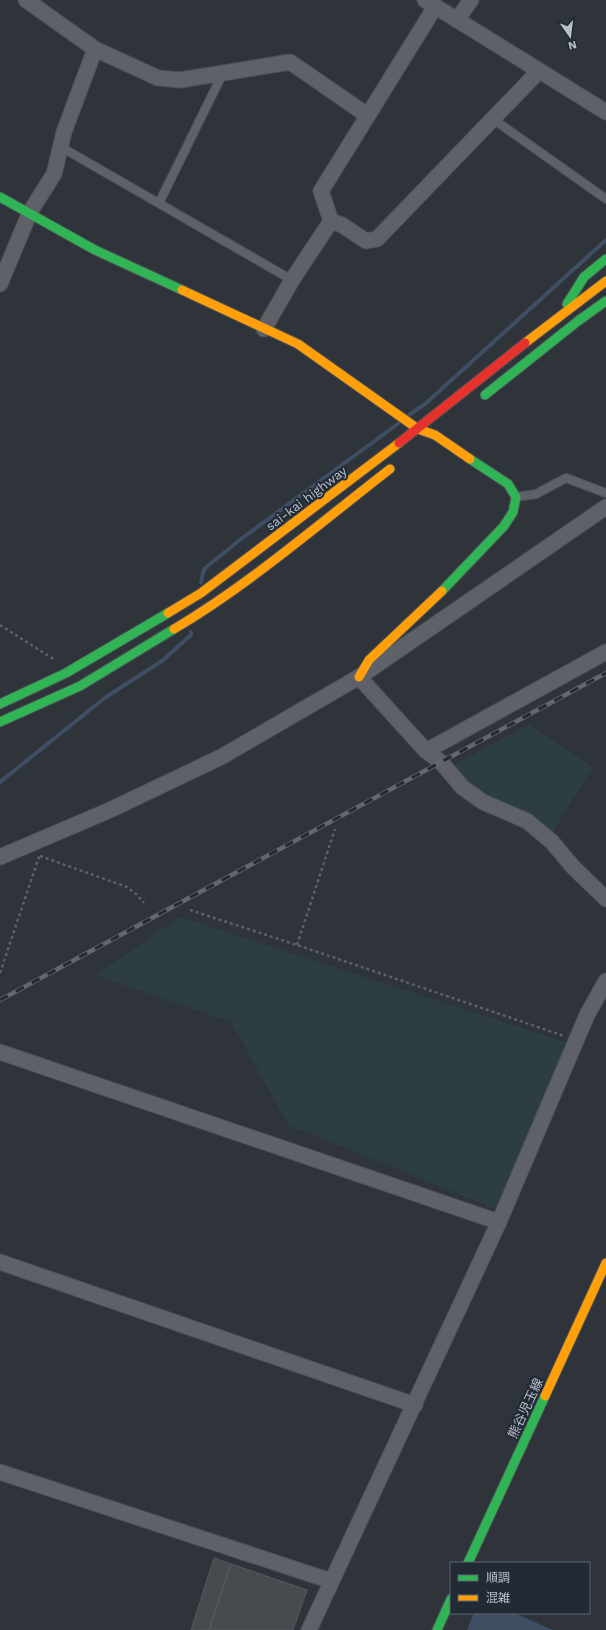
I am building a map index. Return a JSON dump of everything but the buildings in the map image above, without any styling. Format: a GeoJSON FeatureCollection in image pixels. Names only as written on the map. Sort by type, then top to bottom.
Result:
{"type":"FeatureCollection","features":[{"type":"Feature","properties":{"kind":"main road"},"geometry":{"type":"LineString","coordinates":[[0,197],[30,212],[96,250],[298,344],[418,429],[435,435],[508,484],[516,497],[513,512],[504,526],[448,586],[368,660],[359,677]]}},
{"type":"Feature","properties":{"kind":"main road"},"geometry":{"type":"LineString","coordinates":[[559,316],[584,277],[606,259]]}},
{"type":"Feature","properties":{"kind":"main road","name":"sai-kai highway"},"geometry":{"type":"LineString","coordinates":[[0,704],[66,673],[136,634],[201,593],[418,429],[559,316],[606,281]]}},
{"type":"Feature","properties":{"kind":"main road"},"geometry":{"type":"LineString","coordinates":[[478,400],[578,321],[606,301]]}},
{"type":"Feature","properties":{"kind":"main road"},"geometry":{"type":"LineString","coordinates":[[578,321],[590,323]]}},
{"type":"Feature","properties":{"kind":"main road"},"geometry":{"type":"LineString","coordinates":[[0,722],[80,686],[200,614],[233,591],[397,464]]}},
{"type":"Feature","properties":{"kind":"main road","name":"熊谷児玉線"},"geometry":{"type":"LineString","coordinates":[[468,1562],[606,1263]]}},
{"type":"Feature","properties":{"kind":"main road"},"geometry":{"type":"LineString","coordinates":[[437,1630],[450,1601]]}},
{"type":"Feature","properties":{"kind":"street"},"geometry":{"type":"LineString","coordinates":[[26,0],[96,49],[158,78],[180,80],[290,62],[367,115]]}},
{"type":"Feature","properties":{"kind":"street"},"geometry":{"type":"LineString","coordinates":[[457,20],[471,0]]}},
{"type":"Feature","properties":{"kind":"street"},"geometry":{"type":"LineString","coordinates":[[539,71],[377,239],[366,241],[342,225],[332,221],[321,191],[367,115],[430,3],[606,112]]}},
{"type":"Feature","properties":{"kind":"street"},"geometry":{"type":"LineString","coordinates":[[0,284],[30,212],[54,174],[64,132],[96,49]]}},
{"type":"Feature","properties":{"kind":"street"},"geometry":{"type":"LineString","coordinates":[[264,329],[292,280],[332,221]]}},
{"type":"Feature","properties":{"kind":"street"},"geometry":{"type":"LineString","coordinates":[[0,857],[46,836],[110,810],[222,757],[359,677],[606,507]]}},
{"type":"Feature","properties":{"kind":"street"},"geometry":{"type":"LineString","coordinates":[[426,751],[606,652]]}},
{"type":"Feature","properties":{"kind":"street"},"geometry":{"type":"LineString","coordinates":[[359,677],[426,751],[441,762],[462,787],[483,802],[527,821],[552,842],[578,873],[606,899]]}},
{"type":"Feature","properties":{"kind":"street"},"geometry":{"type":"LineString","coordinates":[[309,1630],[499,1222],[576,1040],[606,981]]}},
{"type":"Feature","properties":{"kind":"street"},"geometry":{"type":"LineString","coordinates":[[0,1052],[499,1222]]}},
{"type":"Feature","properties":{"kind":"street"},"geometry":{"type":"LineString","coordinates":[[0,1262],[415,1405]]}},
{"type":"Feature","properties":{"kind":"street"},"geometry":{"type":"LineString","coordinates":[[0,1472],[331,1581]]}},
{"type":"Feature","properties":{"kind":"lane"},"geometry":{"type":"LineString","coordinates":[[159,203],[223,73]]}},
{"type":"Feature","properties":{"kind":"lane"},"geometry":{"type":"LineString","coordinates":[[493,119],[606,199]]}},
{"type":"Feature","properties":{"kind":"lane"},"geometry":{"type":"LineString","coordinates":[[61,147],[292,280]]}},
{"type":"Feature","properties":{"kind":"lane"},"geometry":{"type":"LineString","coordinates":[[516,497],[536,494],[566,478],[606,492]]}},
{"type":"Feature","properties":{"kind":"path"},"geometry":{"type":"LineString","coordinates":[[0,625],[56,660],[66,673]]}},
{"type":"Feature","properties":{"kind":"path"},"geometry":{"type":"LineString","coordinates":[[297,945],[336,829]]}},
{"type":"Feature","properties":{"kind":"path"},"geometry":{"type":"LineString","coordinates":[[0,973],[46,836]]}},
{"type":"Feature","properties":{"kind":"path"},"geometry":{"type":"LineString","coordinates":[[40,856],[127,886],[144,903]]}},
{"type":"Feature","properties":{"kind":"path"},"geometry":{"type":"LineString","coordinates":[[190,910],[576,1040]]}},
{"type":"Feature","properties":{"kind":"shaded area"},"geometry":{"type":"Polygon","coordinates":[[[529,724],[593,767],[551,835],[464,785],[452,766],[529,724]]]}},
{"type":"Feature","properties":{"kind":"shaded area"},"geometry":{"type":"Polygon","coordinates":[[[180,917],[568,1043],[498,1210],[288,1125],[231,1022],[95,975],[180,917]]]}},
{"type":"Feature","properties":{"kind":"water"},"geometry":{"type":"Polygon","coordinates":[[[474,1614],[516,1614],[553,1630],[467,1630],[474,1614]]]}},
{"type":"Feature","properties":{"kind":"waterway"},"geometry":{"type":"LineString","coordinates":[[409,415],[425,404],[606,240]]}},
{"type":"Feature","properties":{"kind":"waterway"},"geometry":{"type":"LineString","coordinates":[[201,582],[204,569],[241,539],[399,423]]}},
{"type":"Feature","properties":{"kind":"waterway"},"geometry":{"type":"LineString","coordinates":[[0,782],[106,697],[162,661],[191,635],[191,632]]}},
{"type":"Feature","properties":{"kind":"railway"},"geometry":{"type":"LineString","coordinates":[[0,1000],[606,673]]}},
{"type":"Feature","properties":{"kind":"traffic: fast"},"geometry":{"type":"LineString","coordinates":[[0,197],[95,250],[182,290]]}},
{"type":"Feature","properties":{"kind":"traffic: fast"},"geometry":{"type":"LineString","coordinates":[[567,304],[584,277],[606,259]]}},
{"type":"Feature","properties":{"kind":"traffic: fast"},"geometry":{"type":"LineString","coordinates":[[485,395],[578,321],[606,301]]}},
{"type":"Feature","properties":{"kind":"traffic: fast"},"geometry":{"type":"LineString","coordinates":[[442,591],[504,526],[513,512],[516,497],[508,484],[470,459]]}},
{"type":"Feature","properties":{"kind":"traffic: fast"},"geometry":{"type":"LineString","coordinates":[[0,704],[66,673],[168,613]]}},
{"type":"Feature","properties":{"kind":"traffic: fast"},"geometry":{"type":"LineString","coordinates":[[0,722],[80,686],[174,629]]}},
{"type":"Feature","properties":{"kind":"traffic: fast"},"geometry":{"type":"LineString","coordinates":[[468,1562],[545,1396]]}},
{"type":"Feature","properties":{"kind":"traffic: fast"},"geometry":{"type":"LineString","coordinates":[[437,1630],[450,1601]]}},
{"type":"Feature","properties":{"kind":"traffic: slow"},"geometry":{"type":"LineString","coordinates":[[525,343],[606,281]]}},
{"type":"Feature","properties":{"kind":"traffic: slow"},"geometry":{"type":"LineString","coordinates":[[182,290],[298,344],[418,429],[435,435],[470,459]]}},
{"type":"Feature","properties":{"kind":"traffic: slow"},"geometry":{"type":"LineString","coordinates":[[168,613],[201,593],[399,443]]}},
{"type":"Feature","properties":{"kind":"traffic: slow"},"geometry":{"type":"LineString","coordinates":[[174,629],[230,593],[390,469]]}},
{"type":"Feature","properties":{"kind":"traffic: slow"},"geometry":{"type":"LineString","coordinates":[[359,677],[369,660],[442,591]]}},
{"type":"Feature","properties":{"kind":"traffic: slow"},"geometry":{"type":"LineString","coordinates":[[545,1396],[606,1263]]}},
{"type":"Feature","properties":{"kind":"traffic: jam"},"geometry":{"type":"LineString","coordinates":[[399,443],[525,343]]}}]}
